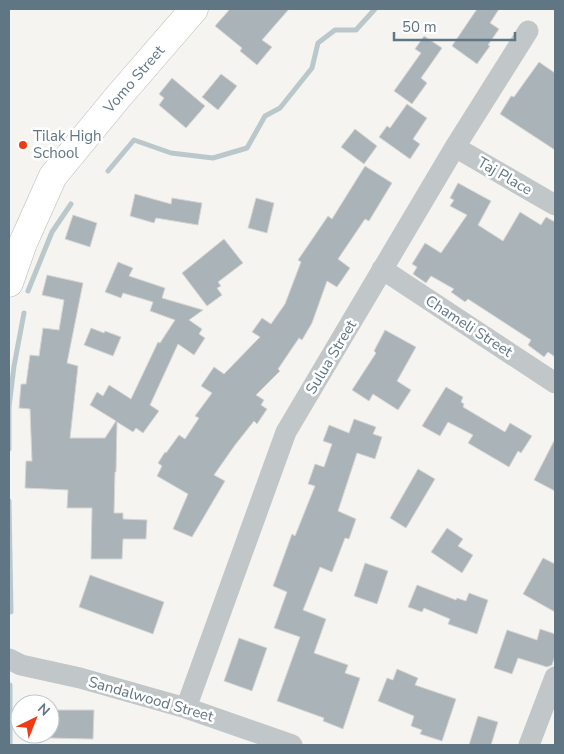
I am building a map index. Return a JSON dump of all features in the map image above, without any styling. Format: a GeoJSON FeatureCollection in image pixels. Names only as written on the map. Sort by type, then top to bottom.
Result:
{"type":"FeatureCollection","features":[{"type":"Feature","properties":{"kind":"main road","name":"Vomo Street"},"geometry":{"type":"LineString","coordinates":[[9,284],[23,243],[53,176],[194,9]]}},
{"type":"Feature","properties":{"kind":"street","name":"Sulua Street"},"geometry":{"type":"LineString","coordinates":[[186,708],[286,432],[455,147],[528,31]]}},
{"type":"Feature","properties":{"kind":"street","name":"Taj Place"},"geometry":{"type":"LineString","coordinates":[[455,147],[555,205]]}},
{"type":"Feature","properties":{"kind":"street","name":"Chameli Street"},"geometry":{"type":"LineString","coordinates":[[382,269],[555,383]]}},
{"type":"Feature","properties":{"kind":"street","name":"Sandalwood Street"},"geometry":{"type":"LineString","coordinates":[[9,659],[21,665],[47,670],[186,708],[292,745]]}},
{"type":"Feature","properties":{"kind":"street"},"geometry":{"type":"LineString","coordinates":[[529,745],[555,677]]}},
{"type":"Feature","properties":{"kind":"building"},"geometry":{"type":"Polygon","coordinates":[[[230,9],[289,9],[262,40],[272,47],[257,65],[240,51],[242,48],[215,26],[230,9]]]}},
{"type":"Feature","properties":{"kind":"building"},"geometry":{"type":"Polygon","coordinates":[[[477,9],[499,9],[490,23],[499,29],[477,64],[452,46],[477,9]]]}},
{"type":"Feature","properties":{"kind":"building"},"geometry":{"type":"Polygon","coordinates":[[[424,36],[442,48],[421,78],[427,83],[412,104],[394,91],[421,53],[415,49],[424,36]]]}},
{"type":"Feature","properties":{"kind":"building"},"geometry":{"type":"Polygon","coordinates":[[[539,62],[555,73],[555,150],[500,114],[511,96],[514,97],[539,62]]]}},
{"type":"Feature","properties":{"kind":"building"},"geometry":{"type":"Polygon","coordinates":[[[221,74],[237,86],[218,110],[202,97],[221,74]]]}},
{"type":"Feature","properties":{"kind":"building"},"geometry":{"type":"Polygon","coordinates":[[[172,78],[205,106],[186,128],[159,105],[164,98],[159,94],[172,78]]]}},
{"type":"Feature","properties":{"kind":"building"},"geometry":{"type":"Polygon","coordinates":[[[407,104],[427,118],[413,139],[420,144],[410,159],[379,137],[387,126],[390,128],[407,104]]]}},
{"type":"Feature","properties":{"kind":"building"},"geometry":{"type":"Polygon","coordinates":[[[355,129],[377,146],[364,164],[341,147],[355,129]]]}},
{"type":"Feature","properties":{"kind":"building"},"geometry":{"type":"Polygon","coordinates":[[[365,166],[392,183],[369,221],[365,219],[338,259],[350,268],[337,287],[327,281],[312,323],[302,340],[299,338],[278,369],[280,371],[256,395],[264,400],[261,405],[267,409],[257,424],[254,421],[214,475],[225,481],[192,537],[173,529],[188,494],[157,476],[162,466],[158,463],[179,435],[185,439],[199,418],[195,416],[212,393],[201,386],[214,367],[224,374],[260,337],[252,332],[262,318],[271,324],[285,304],[301,262],[298,260],[328,216],[332,219],[365,166]]]}},
{"type":"Feature","properties":{"kind":"building"},"geometry":{"type":"Polygon","coordinates":[[[458,183],[491,201],[478,225],[503,241],[520,212],[541,225],[546,217],[555,222],[555,357],[548,352],[544,357],[528,345],[531,340],[468,299],[465,302],[451,292],[454,289],[431,276],[426,283],[413,274],[417,267],[412,264],[425,243],[441,253],[467,215],[450,206],[454,200],[450,198],[458,183]]]}},
{"type":"Feature","properties":{"kind":"building"},"geometry":{"type":"Polygon","coordinates":[[[135,194],[171,204],[172,198],[202,203],[198,225],[156,218],[154,223],[130,216],[135,194]]]}},
{"type":"Feature","properties":{"kind":"building"},"geometry":{"type":"Polygon","coordinates":[[[256,198],[274,203],[267,233],[248,228],[256,198]]]}},
{"type":"Feature","properties":{"kind":"building"},"geometry":{"type":"Polygon","coordinates":[[[73,215],[97,223],[90,247],[65,239],[73,215]]]}},
{"type":"Feature","properties":{"kind":"building"},"geometry":{"type":"Polygon","coordinates":[[[224,239],[243,263],[218,282],[221,286],[217,288],[222,295],[207,306],[182,273],[224,239]]]}},
{"type":"Feature","properties":{"kind":"building"},"geometry":{"type":"Polygon","coordinates":[[[118,262],[133,268],[129,276],[165,288],[162,298],[203,310],[189,320],[202,329],[199,334],[205,338],[194,355],[178,344],[150,405],[159,411],[143,433],[136,428],[133,432],[117,422],[114,513],[123,513],[123,519],[147,520],[146,539],[123,539],[122,559],[91,559],[92,508],[67,508],[68,490],[25,488],[26,461],[32,461],[30,409],[19,408],[21,384],[26,384],[30,355],[39,356],[43,328],[59,330],[64,300],[42,295],[47,275],[83,283],[67,363],[78,366],[70,438],[105,438],[116,421],[90,405],[97,392],[103,396],[109,385],[131,399],[158,342],[160,343],[175,320],[150,311],[153,302],[123,293],[121,298],[105,292],[118,262]]]}},
{"type":"Feature","properties":{"kind":"building"},"geometry":{"type":"Polygon","coordinates":[[[91,328],[121,337],[113,356],[84,345],[91,328]]]}},
{"type":"Feature","properties":{"kind":"building"},"geometry":{"type":"Polygon","coordinates":[[[385,330],[416,347],[397,381],[411,390],[398,410],[373,394],[369,401],[352,390],[376,353],[374,351],[385,330]]]}},
{"type":"Feature","properties":{"kind":"building"},"geometry":{"type":"Polygon","coordinates":[[[446,387],[463,397],[461,402],[464,404],[463,407],[505,432],[510,423],[532,436],[521,453],[518,451],[509,467],[468,443],[473,435],[448,422],[440,436],[422,426],[446,387]]]}},
{"type":"Feature","properties":{"kind":"building"},"geometry":{"type":"Polygon","coordinates":[[[354,419],[376,427],[373,434],[382,437],[375,459],[357,453],[338,511],[356,519],[349,539],[345,538],[332,572],[320,567],[303,610],[326,619],[314,653],[348,665],[345,673],[360,678],[343,729],[323,721],[324,718],[277,701],[300,637],[274,628],[287,592],[273,586],[292,534],[295,536],[315,486],[308,484],[315,464],[324,467],[332,444],[323,441],[329,425],[349,433],[354,419]]]}},
{"type":"Feature","properties":{"kind":"building"},"geometry":{"type":"Polygon","coordinates":[[[555,439],[555,491],[534,480],[555,439]]]}},
{"type":"Feature","properties":{"kind":"building"},"geometry":{"type":"Polygon","coordinates":[[[418,469],[435,479],[406,528],[390,518],[418,469]]]}},
{"type":"Feature","properties":{"kind":"building"},"geometry":{"type":"Polygon","coordinates":[[[447,528],[463,539],[458,546],[473,555],[462,573],[431,552],[447,528]]]}},
{"type":"Feature","properties":{"kind":"building"},"geometry":{"type":"Polygon","coordinates":[[[543,558],[555,564],[555,612],[523,594],[543,558]]]}},
{"type":"Feature","properties":{"kind":"building"},"geometry":{"type":"Polygon","coordinates":[[[365,563],[388,571],[377,604],[354,596],[365,563]]]}},
{"type":"Feature","properties":{"kind":"building"},"geometry":{"type":"Polygon","coordinates":[[[90,575],[164,602],[153,634],[79,607],[90,575]]]}},
{"type":"Feature","properties":{"kind":"building"},"geometry":{"type":"Polygon","coordinates":[[[417,585],[456,600],[457,598],[466,601],[469,593],[488,600],[477,634],[448,624],[450,619],[424,608],[422,612],[408,607],[417,585]]]}},
{"type":"Feature","properties":{"kind":"building"},"geometry":{"type":"Polygon","coordinates":[[[540,629],[555,634],[555,656],[552,665],[547,667],[518,658],[512,674],[494,668],[507,630],[537,640],[540,629]]]}},
{"type":"Feature","properties":{"kind":"building"},"geometry":{"type":"Polygon","coordinates":[[[239,638],[267,648],[252,691],[224,681],[239,638]]]}},
{"type":"Feature","properties":{"kind":"building"},"geometry":{"type":"Polygon","coordinates":[[[397,669],[418,678],[415,685],[456,699],[442,741],[420,734],[422,730],[411,726],[414,716],[378,701],[387,678],[393,680],[397,669]]]}},
{"type":"Feature","properties":{"kind":"building"},"geometry":{"type":"Polygon","coordinates":[[[60,710],[94,710],[93,739],[60,738],[60,710]]]}},
{"type":"Feature","properties":{"kind":"building"},"geometry":{"type":"Polygon","coordinates":[[[478,716],[498,722],[491,745],[469,745],[478,716]]]}},
{"type":"Feature","properties":{"kind":"waterway"},"geometry":{"type":"LineString","coordinates":[[108,171],[134,140],[171,153],[213,158],[247,148],[265,116],[280,108],[312,68],[318,43],[335,30],[356,30],[375,9]]}},
{"type":"Feature","properties":{"kind":"waterway"},"geometry":{"type":"LineString","coordinates":[[28,291],[52,232],[71,204]]}},
{"type":"Feature","properties":{"kind":"waterway"},"geometry":{"type":"LineString","coordinates":[[9,449],[9,407],[14,366],[24,313]]}},
{"type":"Feature","properties":{"kind":"waterway"},"geometry":{"type":"LineString","coordinates":[[9,501],[11,612]]}},
{"type":"Feature","properties":{"kind":"waterway"},"geometry":{"type":"LineString","coordinates":[[10,685],[10,745]]}},
{"type":"Feature","properties":{"kind":"place","name":"Tilak High School"},"geometry":{"type":"Point","coordinates":[23,145]}}]}
